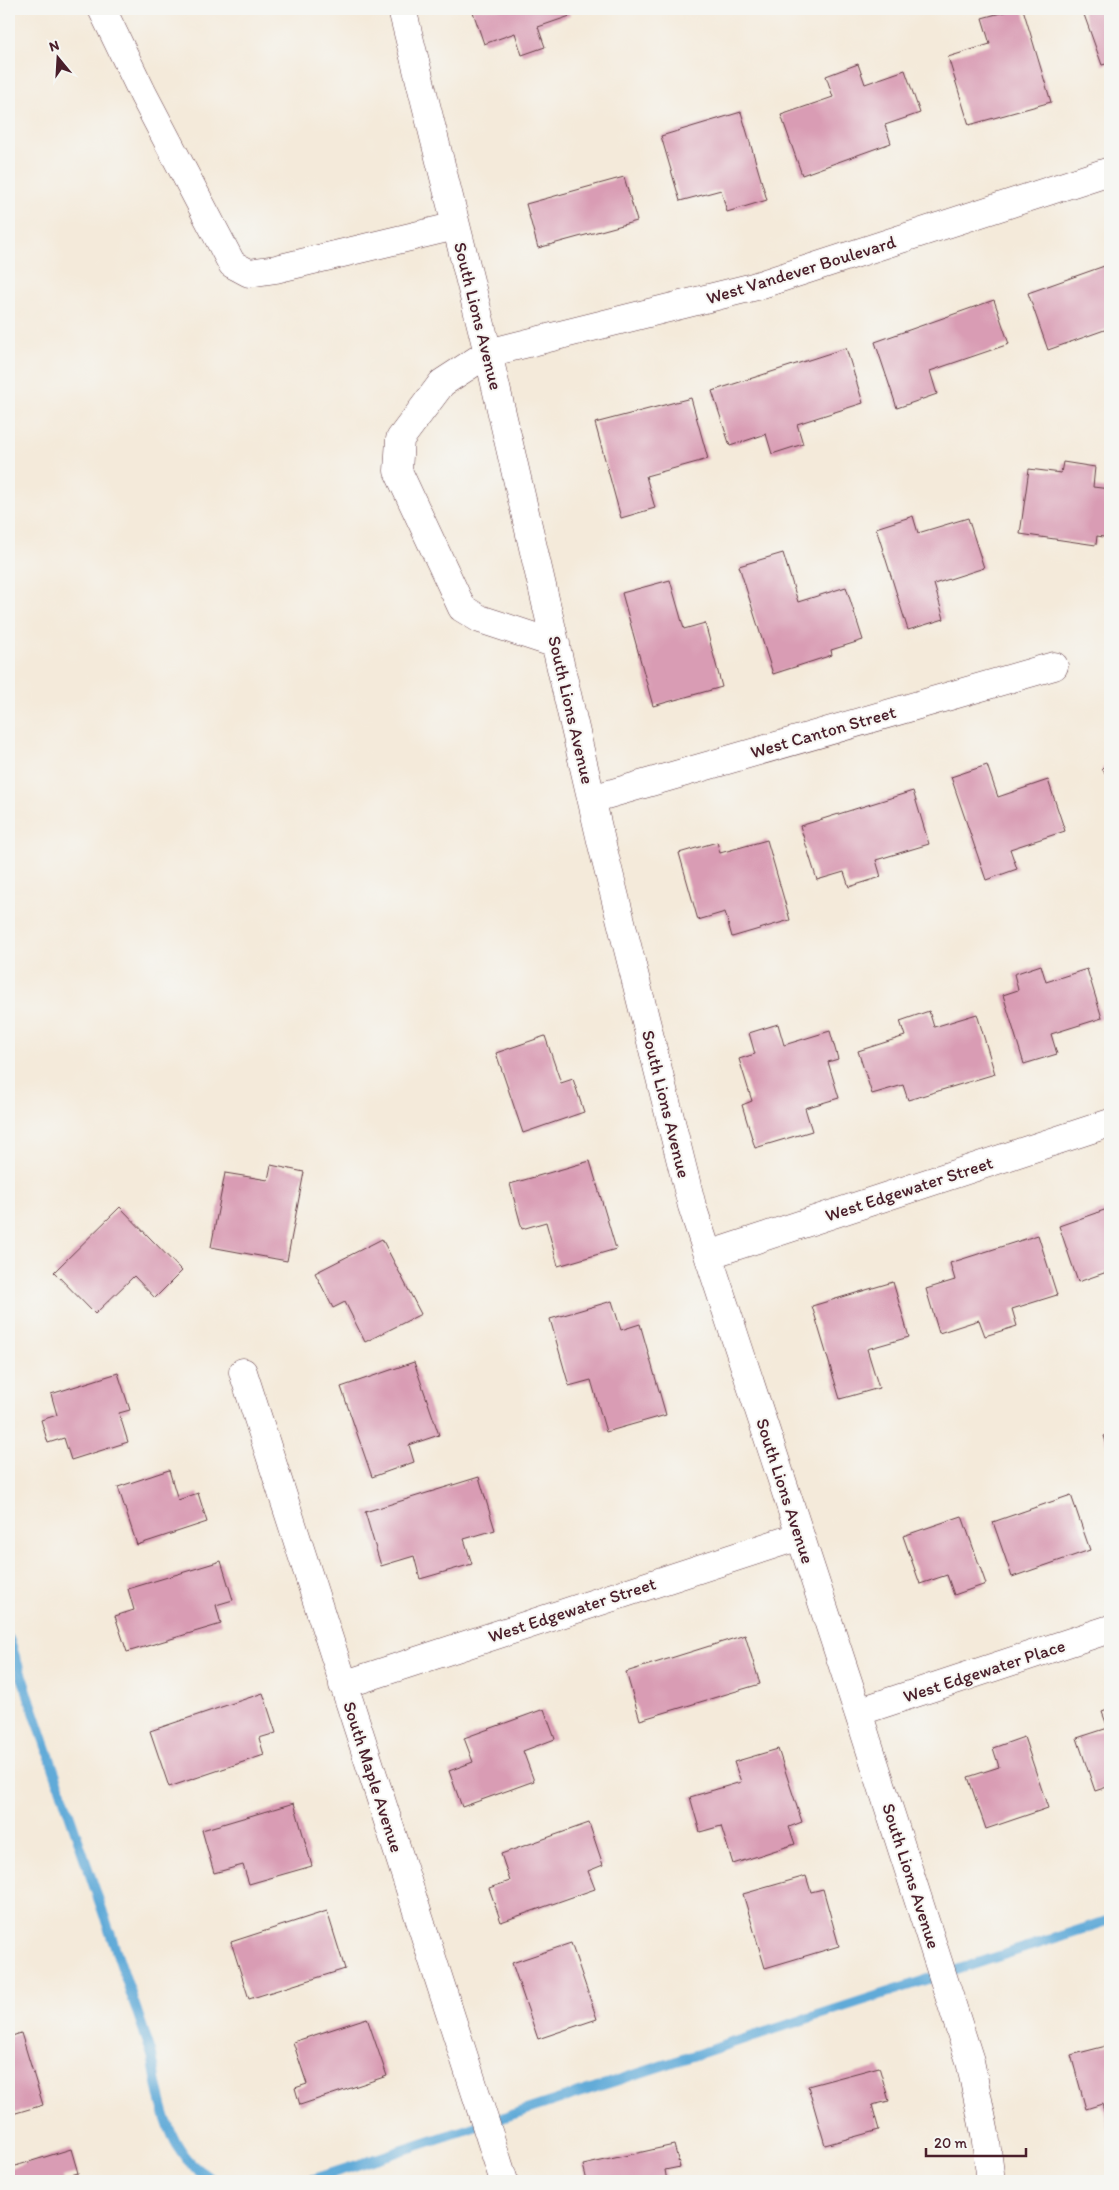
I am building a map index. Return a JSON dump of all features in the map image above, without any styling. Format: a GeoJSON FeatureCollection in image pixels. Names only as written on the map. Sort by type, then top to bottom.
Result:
{"type":"FeatureCollection","features":[{"type":"Feature","properties":{"kind":"street"},"geometry":{"type":"LineString","coordinates":[[102,9],[143,94],[232,264],[249,274],[456,226]]}},
{"type":"Feature","properties":{"kind":"street","name":"South Lions Avenue"},"geometry":{"type":"LineString","coordinates":[[402,9],[488,353],[592,799],[692,1206],[970,2061],[985,2134],[991,2181]]}},
{"type":"Feature","properties":{"kind":"street","name":"West Vandever Boulevard"},"geometry":{"type":"LineString","coordinates":[[556,644],[480,619],[462,608],[398,470],[400,439],[442,382],[488,353],[753,287],[1110,171]]}},
{"type":"Feature","properties":{"kind":"street","name":"West Canton Street"},"geometry":{"type":"LineString","coordinates":[[592,799],[1054,666]]}},
{"type":"Feature","properties":{"kind":"street","name":"West Edgewater Street"},"geometry":{"type":"LineString","coordinates":[[708,1255],[1110,1124]]}},
{"type":"Feature","properties":{"kind":"street","name":"South Maple Avenue"},"geometry":{"type":"LineString","coordinates":[[243,1372],[504,2181]]}},
{"type":"Feature","properties":{"kind":"street","name":"West Edgewater Street"},"geometry":{"type":"LineString","coordinates":[[344,1685],[800,1536]]}},
{"type":"Feature","properties":{"kind":"street","name":"West Edgewater Place"},"geometry":{"type":"LineString","coordinates":[[858,1712],[1110,1630]]}},
{"type":"Feature","properties":{"kind":"building"},"geometry":{"type":"Polygon","coordinates":[[[472,9],[568,9],[570,16],[538,27],[545,47],[522,55],[515,33],[484,44],[472,9]]]}},
{"type":"Feature","properties":{"kind":"building"},"geometry":{"type":"Polygon","coordinates":[[[1015,9],[1023,9],[1051,102],[969,125],[948,57],[990,44],[982,18],[1015,9]]]}},
{"type":"Feature","properties":{"kind":"building"},"geometry":{"type":"Polygon","coordinates":[[[1082,9],[1110,9],[1110,63],[1102,65],[1082,9]]]}},
{"type":"Feature","properties":{"kind":"building"},"geometry":{"type":"Polygon","coordinates":[[[858,64],[865,84],[905,70],[920,113],[885,125],[891,143],[802,175],[781,115],[833,97],[826,76],[858,64]]]}},
{"type":"Feature","properties":{"kind":"building"},"geometry":{"type":"Polygon","coordinates":[[[741,112],[767,200],[727,212],[721,190],[680,201],[661,136],[741,112]]]}},
{"type":"Feature","properties":{"kind":"building"},"geometry":{"type":"Polygon","coordinates":[[[624,177],[637,221],[538,248],[526,204],[624,177]]]}},
{"type":"Feature","properties":{"kind":"building"},"geometry":{"type":"Polygon","coordinates":[[[1110,264],[1110,328],[1048,350],[1028,293],[1110,264]]]}},
{"type":"Feature","properties":{"kind":"building"},"geometry":{"type":"Polygon","coordinates":[[[994,300],[1009,344],[930,371],[937,394],[897,408],[875,342],[994,300]]]}},
{"type":"Feature","properties":{"kind":"building"},"geometry":{"type":"Polygon","coordinates":[[[846,348],[863,403],[797,424],[803,444],[772,454],[766,434],[730,446],[712,391],[846,348]]]}},
{"type":"Feature","properties":{"kind":"building"},"geometry":{"type":"Polygon","coordinates":[[[691,398],[708,459],[646,476],[655,508],[621,518],[595,423],[691,398]]]}},
{"type":"Feature","properties":{"kind":"building"},"geometry":{"type":"Polygon","coordinates":[[[1063,462],[1095,467],[1093,487],[1110,489],[1110,538],[1097,536],[1096,545],[1020,534],[1029,469],[1061,473],[1063,462]]]}},
{"type":"Feature","properties":{"kind":"building"},"geometry":{"type":"Polygon","coordinates":[[[913,516],[918,533],[968,518],[984,568],[934,584],[944,619],[908,630],[876,528],[913,516]]]}},
{"type":"Feature","properties":{"kind":"building"},"geometry":{"type":"Polygon","coordinates":[[[783,553],[798,602],[846,587],[863,640],[831,650],[832,655],[773,674],[739,566],[783,553]]]}},
{"type":"Feature","properties":{"kind":"building"},"geometry":{"type":"Polygon","coordinates":[[[670,580],[684,629],[705,623],[722,687],[653,706],[622,593],[670,580]]]}},
{"type":"Feature","properties":{"kind":"building"},"geometry":{"type":"Polygon","coordinates":[[[1110,762],[1110,780],[1102,769],[1110,762]]]}},
{"type":"Feature","properties":{"kind":"building"},"geometry":{"type":"Polygon","coordinates":[[[987,765],[998,797],[1048,780],[1065,831],[1010,849],[1017,869],[986,880],[951,777],[987,765]]]}},
{"type":"Feature","properties":{"kind":"building"},"geometry":{"type":"Polygon","coordinates":[[[913,791],[929,844],[876,860],[881,877],[849,887],[844,872],[817,880],[800,826],[913,791]]]}},
{"type":"Feature","properties":{"kind":"building"},"geometry":{"type":"Polygon","coordinates":[[[767,840],[790,920],[732,937],[725,912],[698,920],[679,853],[717,842],[720,853],[767,840]]]}},
{"type":"Feature","properties":{"kind":"building"},"geometry":{"type":"Polygon","coordinates":[[[1041,965],[1046,982],[1087,969],[1102,1018],[1051,1034],[1057,1054],[1024,1064],[1003,995],[1018,990],[1014,974],[1041,965]]]}},
{"type":"Feature","properties":{"kind":"building"},"geometry":{"type":"Polygon","coordinates":[[[929,1011],[934,1027],[977,1014],[995,1074],[908,1100],[903,1085],[872,1094],[858,1051],[905,1036],[900,1021],[929,1011]]]}},
{"type":"Feature","properties":{"kind":"building"},"geometry":{"type":"Polygon","coordinates":[[[778,1024],[784,1045],[830,1031],[838,1059],[828,1062],[839,1098],[805,1108],[812,1131],[755,1148],[742,1105],[752,1101],[739,1059],[755,1054],[749,1033],[778,1024]]]}},
{"type":"Feature","properties":{"kind":"building"},"geometry":{"type":"Polygon","coordinates":[[[545,1036],[561,1083],[573,1079],[584,1112],[523,1133],[496,1053],[545,1036]]]}},
{"type":"Feature","properties":{"kind":"building"},"geometry":{"type":"Polygon","coordinates":[[[590,1161],[616,1249],[558,1266],[546,1222],[522,1229],[510,1184],[590,1161]]]}},
{"type":"Feature","properties":{"kind":"building"},"geometry":{"type":"Polygon","coordinates":[[[271,1165],[304,1172],[287,1261],[211,1247],[225,1173],[268,1180],[271,1165]]]}},
{"type":"Feature","properties":{"kind":"building"},"geometry":{"type":"Polygon","coordinates":[[[120,1207],[182,1271],[155,1298],[134,1276],[95,1314],[54,1272],[120,1207]]]}},
{"type":"Feature","properties":{"kind":"building"},"geometry":{"type":"Polygon","coordinates":[[[1110,1208],[1110,1281],[1107,1272],[1078,1282],[1059,1226],[1110,1208]]]}},
{"type":"Feature","properties":{"kind":"building"},"geometry":{"type":"Polygon","coordinates":[[[1038,1235],[1057,1295],[1012,1309],[1017,1326],[985,1336],[979,1320],[939,1333],[926,1289],[955,1280],[950,1263],[1038,1235]]]}},
{"type":"Feature","properties":{"kind":"building"},"geometry":{"type":"Polygon","coordinates":[[[382,1239],[421,1314],[365,1342],[345,1302],[333,1308],[315,1273],[382,1239]]]}},
{"type":"Feature","properties":{"kind":"building"},"geometry":{"type":"Polygon","coordinates":[[[893,1282],[909,1337],[867,1349],[879,1388],[840,1399],[812,1306],[893,1282]]]}},
{"type":"Feature","properties":{"kind":"building"},"geometry":{"type":"Polygon","coordinates":[[[612,1301],[621,1330],[640,1324],[666,1415],[606,1432],[591,1380],[569,1386],[550,1319],[612,1301]]]}},
{"type":"Feature","properties":{"kind":"building"},"geometry":{"type":"Polygon","coordinates":[[[414,1362],[439,1435],[409,1445],[414,1462],[372,1477],[341,1387],[414,1362]]]}},
{"type":"Feature","properties":{"kind":"building"},"geometry":{"type":"Polygon","coordinates":[[[118,1373],[130,1410],[119,1413],[128,1442],[71,1460],[64,1438],[48,1443],[41,1420],[57,1415],[51,1394],[118,1373]]]}},
{"type":"Feature","properties":{"kind":"building"},"geometry":{"type":"Polygon","coordinates":[[[1110,1434],[1110,1454],[1104,1436],[1110,1434]]]}},
{"type":"Feature","properties":{"kind":"building"},"geometry":{"type":"Polygon","coordinates":[[[169,1470],[178,1500],[198,1493],[207,1522],[137,1545],[118,1487],[169,1470]]]}},
{"type":"Feature","properties":{"kind":"building"},"geometry":{"type":"Polygon","coordinates":[[[479,1477],[495,1530],[464,1539],[472,1564],[420,1579],[414,1556],[381,1566],[365,1512],[479,1477]]]}},
{"type":"Feature","properties":{"kind":"building"},"geometry":{"type":"Polygon","coordinates":[[[1071,1495],[1090,1550],[1012,1577],[993,1522],[1071,1495]]]}},
{"type":"Feature","properties":{"kind":"building"},"geometry":{"type":"Polygon","coordinates":[[[962,1516],[986,1584],[954,1595],[947,1575],[920,1584],[903,1536],[962,1516]]]}},
{"type":"Feature","properties":{"kind":"building"},"geometry":{"type":"Polygon","coordinates":[[[221,1561],[233,1600],[216,1605],[221,1624],[127,1652],[115,1616],[134,1610],[128,1589],[221,1561]]]}},
{"type":"Feature","properties":{"kind":"building"},"geometry":{"type":"Polygon","coordinates":[[[745,1635],[760,1684],[640,1720],[626,1672],[745,1635]]]}},
{"type":"Feature","properties":{"kind":"building"},"geometry":{"type":"Polygon","coordinates":[[[263,1693],[276,1733],[259,1738],[264,1755],[169,1787],[150,1731],[263,1693]]]}},
{"type":"Feature","properties":{"kind":"building"},"geometry":{"type":"Polygon","coordinates":[[[544,1709],[555,1739],[523,1751],[534,1781],[462,1807],[449,1771],[473,1762],[464,1738],[544,1709]]]}},
{"type":"Feature","properties":{"kind":"building"},"geometry":{"type":"Polygon","coordinates":[[[1110,1709],[1110,1786],[1095,1791],[1077,1738],[1108,1728],[1102,1712],[1110,1709]]]}},
{"type":"Feature","properties":{"kind":"building"},"geometry":{"type":"Polygon","coordinates":[[[1024,1737],[1048,1808],[986,1829],[968,1777],[999,1767],[993,1748],[1024,1737]]]}},
{"type":"Feature","properties":{"kind":"building"},"geometry":{"type":"Polygon","coordinates":[[[778,1749],[802,1822],[789,1827],[795,1844],[733,1864],[721,1826],[700,1832],[690,1797],[741,1782],[734,1762],[778,1749]]]}},
{"type":"Feature","properties":{"kind":"building"},"geometry":{"type":"Polygon","coordinates":[[[294,1803],[312,1866],[249,1884],[243,1865],[214,1873],[202,1830],[294,1803]]]}},
{"type":"Feature","properties":{"kind":"building"},"geometry":{"type":"Polygon","coordinates":[[[589,1823],[603,1865],[588,1871],[595,1889],[501,1922],[489,1888],[510,1881],[501,1854],[589,1823]]]}},
{"type":"Feature","properties":{"kind":"building"},"geometry":{"type":"Polygon","coordinates":[[[806,1876],[811,1892],[823,1889],[839,1946],[765,1968],[743,1894],[806,1876]]]}},
{"type":"Feature","properties":{"kind":"building"},"geometry":{"type":"Polygon","coordinates":[[[327,1911],[345,1969],[249,1999],[231,1942],[327,1911]]]}},
{"type":"Feature","properties":{"kind":"building"},"geometry":{"type":"Polygon","coordinates":[[[571,1943],[597,2019],[538,2039],[512,1963],[571,1943]]]}},
{"type":"Feature","properties":{"kind":"building"},"geometry":{"type":"Polygon","coordinates":[[[367,2018],[387,2076],[300,2105],[295,2088],[307,2084],[293,2042],[367,2018]]]}},
{"type":"Feature","properties":{"kind":"building"},"geometry":{"type":"Polygon","coordinates":[[[21,2033],[43,2105],[9,2115],[9,2037],[21,2033]]]}},
{"type":"Feature","properties":{"kind":"building"},"geometry":{"type":"Polygon","coordinates":[[[1110,2045],[1110,2132],[1102,2104],[1086,2109],[1071,2055],[1110,2045]]]}},
{"type":"Feature","properties":{"kind":"building"},"geometry":{"type":"Polygon","coordinates":[[[879,2067],[889,2101],[872,2105],[879,2130],[825,2145],[808,2086],[879,2067]]]}},
{"type":"Feature","properties":{"kind":"building"},"geometry":{"type":"Polygon","coordinates":[[[674,2145],[680,2167],[665,2170],[667,2181],[587,2181],[583,2165],[674,2145]]]}},
{"type":"Feature","properties":{"kind":"building"},"geometry":{"type":"Polygon","coordinates":[[[71,2149],[78,2173],[63,2177],[64,2181],[9,2181],[9,2168],[71,2149]]]}},
{"type":"Feature","properties":{"kind":"waterway"},"geometry":{"type":"LineString","coordinates":[[9,1639],[152,2055],[157,2084],[170,2131],[186,2158],[198,2170],[215,2181]]}},
{"type":"Feature","properties":{"kind":"waterway"},"geometry":{"type":"LineString","coordinates":[[308,2181],[1110,1920]]}}]}
